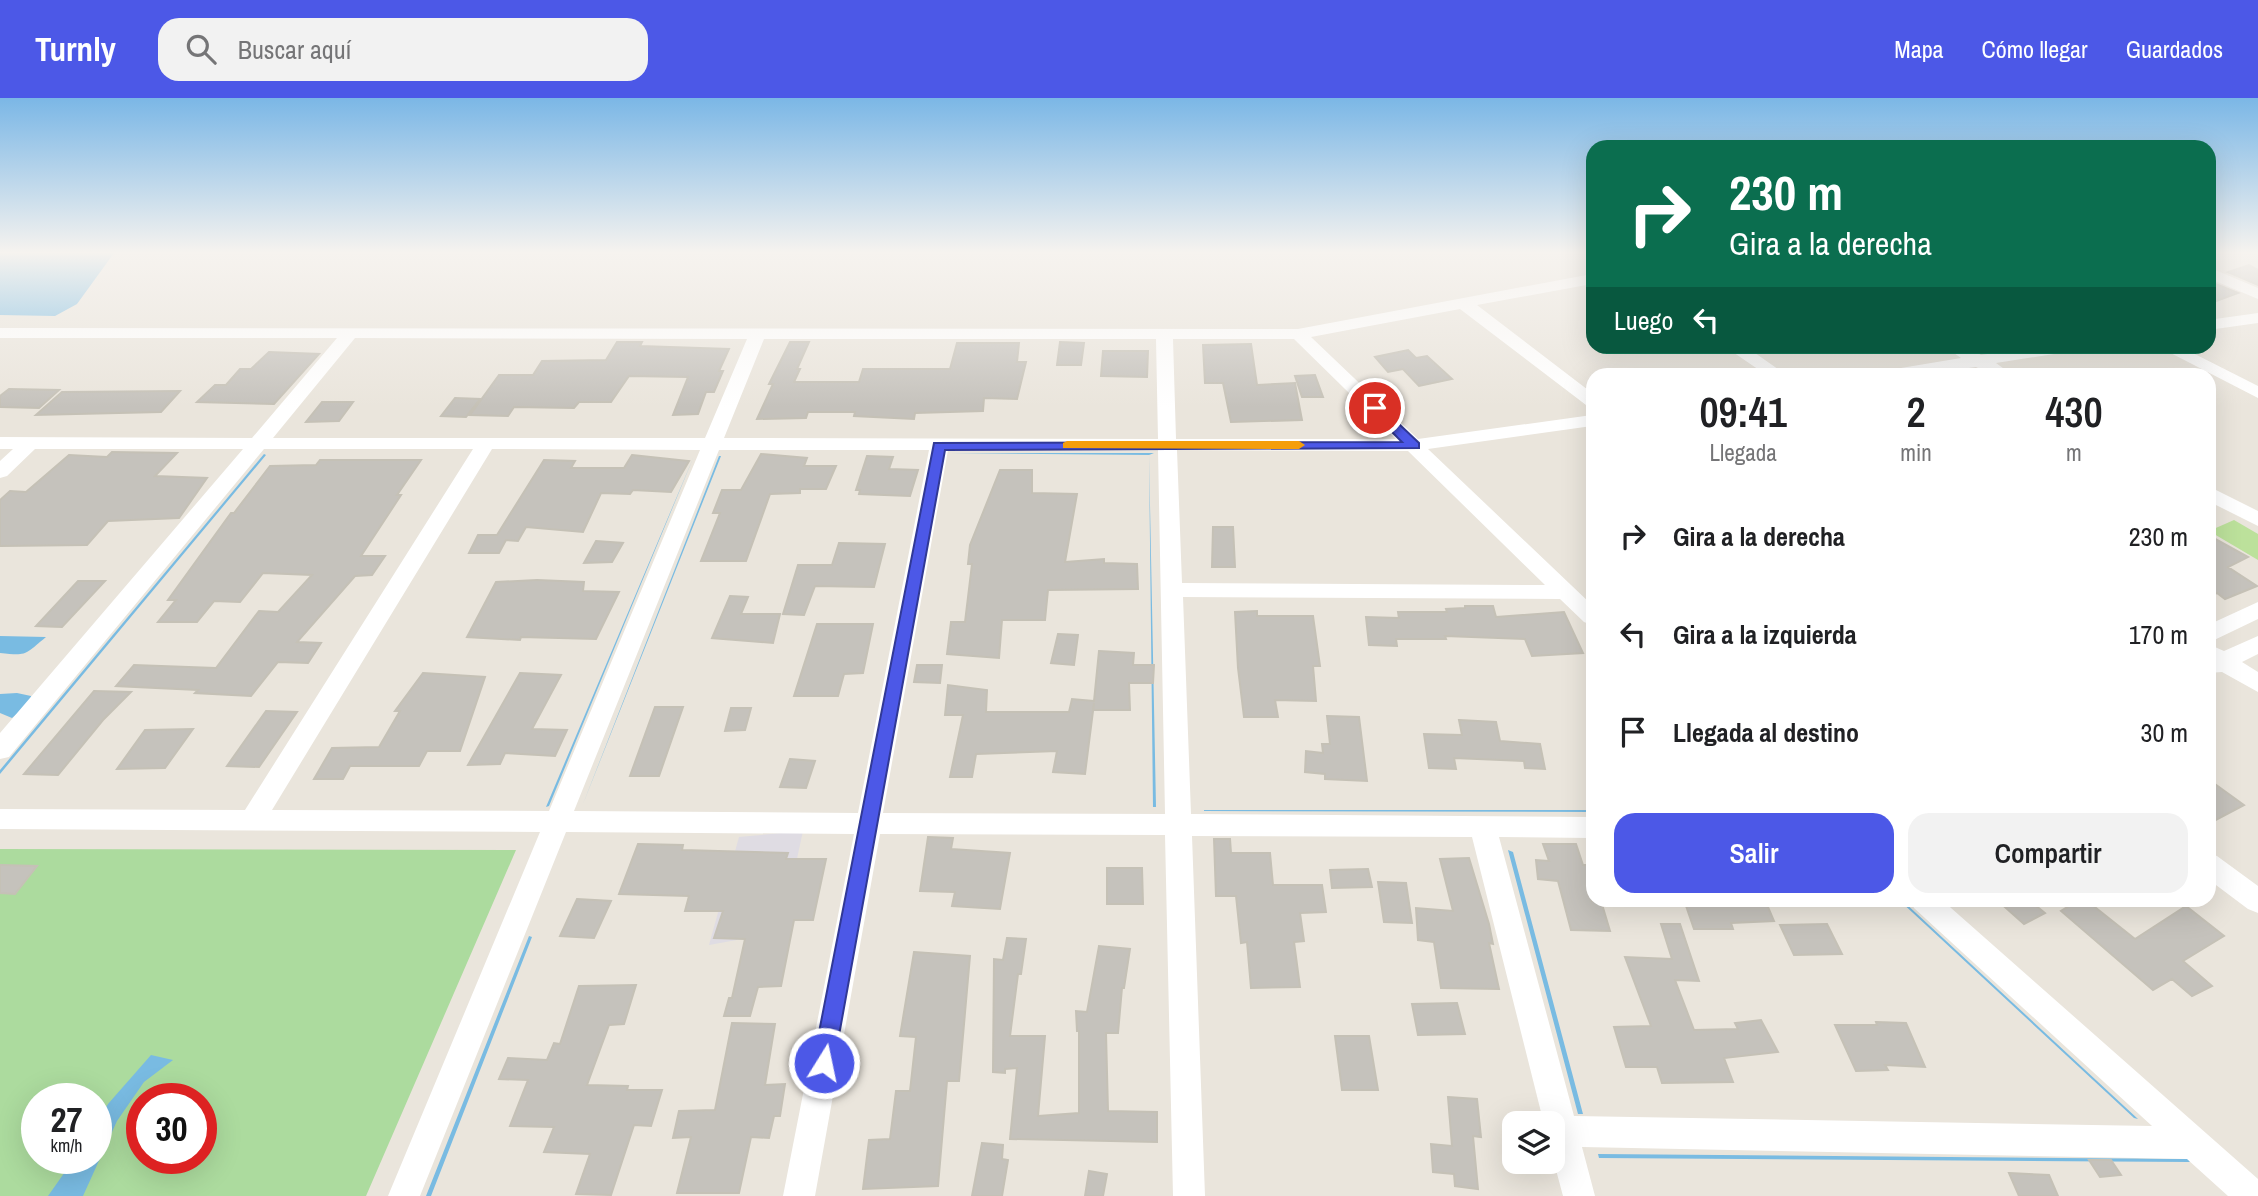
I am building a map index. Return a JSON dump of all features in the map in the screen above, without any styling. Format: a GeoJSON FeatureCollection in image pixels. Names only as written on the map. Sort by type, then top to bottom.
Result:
{"type":"FeatureCollection","features":[{"type":"Feature","properties":{"kind":"street"},"geometry":{"type":"LineString","coordinates":[[0,333],[1298,334],[1456,304]]}},
{"type":"Feature","properties":{"kind":"street"},"geometry":{"type":"LineString","coordinates":[[1465,304],[1586,396]]}},
{"type":"Feature","properties":{"kind":"street"},"geometry":{"type":"LineString","coordinates":[[2216,325],[2258,318]]}},
{"type":"Feature","properties":{"kind":"street"},"geometry":{"type":"LineString","coordinates":[[0,750],[351,334]]}},
{"type":"Feature","properties":{"kind":"street"},"geometry":{"type":"LineString","coordinates":[[404,1196],[757,334]]}},
{"type":"Feature","properties":{"kind":"street"},"geometry":{"type":"LineString","coordinates":[[1164,334],[1189,1196]]}},
{"type":"Feature","properties":{"kind":"street"},"geometry":{"type":"LineString","coordinates":[[1298,334],[1586,611]]}},
{"type":"Feature","properties":{"kind":"street"},"geometry":{"type":"LineString","coordinates":[[1745,354],[1767,368]]}},
{"type":"Feature","properties":{"kind":"street"},"geometry":{"type":"LineString","coordinates":[[1966,354],[1990,368]]}},
{"type":"Feature","properties":{"kind":"street"},"geometry":{"type":"LineString","coordinates":[[1937,368],[2026,354]]}},
{"type":"Feature","properties":{"kind":"street"},"geometry":{"type":"LineString","coordinates":[[2181,354],[2209,368]]}},
{"type":"Feature","properties":{"kind":"street"},"geometry":{"type":"LineString","coordinates":[[2216,372],[2258,393]]}},
{"type":"Feature","properties":{"kind":"street"},"geometry":{"type":"LineString","coordinates":[[0,443],[1414,446],[1586,421]]}},
{"type":"Feature","properties":{"kind":"street"},"geometry":{"type":"LineString","coordinates":[[0,472],[30,443]]}},
{"type":"Feature","properties":{"kind":"street"},"geometry":{"type":"LineString","coordinates":[[252,820],[485,445]]}},
{"type":"Feature","properties":{"kind":"street"},"geometry":{"type":"LineString","coordinates":[[799,1196],[939,446]]}},
{"type":"Feature","properties":{"kind":"street"},"geometry":{"type":"LineString","coordinates":[[2216,496],[2258,520]]}},
{"type":"Feature","properties":{"kind":"street"},"geometry":{"type":"LineString","coordinates":[[1172,590],[1566,593]]}},
{"type":"Feature","properties":{"kind":"street"},"geometry":{"type":"LineString","coordinates":[[2216,631],[2258,610]]}},
{"type":"Feature","properties":{"kind":"street"},"geometry":{"type":"LineString","coordinates":[[2216,660],[2258,644]]}},
{"type":"Feature","properties":{"kind":"street"},"geometry":{"type":"LineString","coordinates":[[2216,662],[2258,683]]}},
{"type":"Feature","properties":{"kind":"street"},"geometry":{"type":"LineString","coordinates":[[0,818],[1586,827]]}},
{"type":"Feature","properties":{"kind":"street"},"geometry":{"type":"LineString","coordinates":[[1483,827],[1557,1111]]}},
{"type":"Feature","properties":{"kind":"street"},"geometry":{"type":"LineString","coordinates":[[2216,870],[2258,901]]}},
{"type":"Feature","properties":{"kind":"street"},"geometry":{"type":"LineString","coordinates":[[1932,907],[2252,1196]]}},
{"type":"Feature","properties":{"kind":"street"},"geometry":{"type":"LineString","coordinates":[[1565,1131],[2193,1143]]}},
{"type":"Feature","properties":{"kind":"street"},"geometry":{"type":"LineString","coordinates":[[1565,1142],[1579,1196]]}},
{"type":"Feature","properties":{"kind":"shaded area"},"geometry":{"type":"Polygon","coordinates":[[[803,831],[781,932],[709,945],[739,837],[803,831]]]}},
{"type":"Feature","properties":{"kind":"green space"},"geometry":{"type":"Polygon","coordinates":[[[2234,520],[2258,534],[2258,560],[2216,535],[2216,528],[2234,520]]]}},
{"type":"Feature","properties":{"kind":"green space"},"geometry":{"type":"Polygon","coordinates":[[[0,849],[516,850],[366,1196],[0,1196],[0,849]]]}},
{"type":"Feature","properties":{"kind":"water"},"geometry":{"type":"Polygon","coordinates":[[[0,304],[77,304],[55,316],[0,315],[0,304]]]}},
{"type":"Feature","properties":{"kind":"water"},"geometry":{"type":"Polygon","coordinates":[[[950,453],[1154,453],[1149,455],[950,453]]]}},
{"type":"Feature","properties":{"kind":"water"},"geometry":{"type":"Polygon","coordinates":[[[264,454],[266,455],[0,774],[0,770],[264,454]]]}},
{"type":"Feature","properties":{"kind":"water"},"geometry":{"type":"Polygon","coordinates":[[[1149,455],[1156,807],[1153,807],[1149,455]]]}},
{"type":"Feature","properties":{"kind":"water"},"geometry":{"type":"Polygon","coordinates":[[[694,456],[549,806],[546,807],[694,456]]]}},
{"type":"Feature","properties":{"kind":"water"},"geometry":{"type":"Polygon","coordinates":[[[719,456],[721,456],[583,804],[719,456]]]}},
{"type":"Feature","properties":{"kind":"water"},"geometry":{"type":"Polygon","coordinates":[[[0,636],[46,637],[29,651],[16,654],[0,653],[0,636]]]}},
{"type":"Feature","properties":{"kind":"water"},"geometry":{"type":"Polygon","coordinates":[[[0,694],[31,696],[32,701],[12,718],[0,713],[0,694]]]}},
{"type":"Feature","properties":{"kind":"water"},"geometry":{"type":"Polygon","coordinates":[[[1204,810],[1586,810],[1586,812],[1204,810]]]}},
{"type":"Feature","properties":{"kind":"water"},"geometry":{"type":"Polygon","coordinates":[[[1508,850],[1513,852],[1583,1114],[1578,1114],[1508,850]]]}},
{"type":"Feature","properties":{"kind":"water"},"geometry":{"type":"Polygon","coordinates":[[[1907,907],[2138,1119],[2134,1118],[1907,907]]]}},
{"type":"Feature","properties":{"kind":"water"},"geometry":{"type":"Polygon","coordinates":[[[529,936],[532,937],[431,1196],[426,1196],[529,936]]]}},
{"type":"Feature","properties":{"kind":"water"},"geometry":{"type":"Polygon","coordinates":[[[151,1055],[173,1060],[143,1083],[126,1083],[151,1055]]]}},
{"type":"Feature","properties":{"kind":"water"},"geometry":{"type":"Polygon","coordinates":[[[126,1083],[126,1108],[112,1132],[112,1099],[126,1083]]]}},
{"type":"Feature","properties":{"kind":"water"},"geometry":{"type":"Polygon","coordinates":[[[1598,1154],[2188,1159],[2190,1162],[1599,1158],[1598,1154]]]}},
{"type":"Feature","properties":{"kind":"water"},"geometry":{"type":"Polygon","coordinates":[[[63,1174],[93,1174],[83,1196],[48,1196],[63,1174]]]}},
{"type":"Feature","properties":{"kind":"building"},"geometry":{"type":"Polygon","coordinates":[[[617,342],[642,342],[640,346],[729,349],[719,371],[723,371],[714,392],[706,392],[698,414],[673,415],[688,377],[629,376],[611,402],[579,402],[574,408],[514,407],[508,416],[470,415],[499,375],[533,375],[542,361],[606,360],[617,342]]]}},
{"type":"Feature","properties":{"kind":"building"},"geometry":{"type":"Polygon","coordinates":[[[790,342],[809,342],[794,382],[859,382],[863,369],[950,369],[957,343],[1019,343],[1017,362],[1026,362],[1017,399],[984,398],[983,411],[915,413],[914,419],[854,416],[855,412],[808,412],[806,418],[757,419],[773,384],[769,384],[790,342]]]}},
{"type":"Feature","properties":{"kind":"building"},"geometry":{"type":"Polygon","coordinates":[[[1060,342],[1084,343],[1081,365],[1057,365],[1060,342]]]}},
{"type":"Feature","properties":{"kind":"building"},"geometry":{"type":"Polygon","coordinates":[[[1251,344],[1257,385],[1295,383],[1302,420],[1231,422],[1223,383],[1205,383],[1203,345],[1251,344]]]}},
{"type":"Feature","properties":{"kind":"building"},"geometry":{"type":"Polygon","coordinates":[[[1408,350],[1416,358],[1427,356],[1452,379],[1419,386],[1403,369],[1388,372],[1375,357],[1408,350]]]}},
{"type":"Feature","properties":{"kind":"building"},"geometry":{"type":"Polygon","coordinates":[[[1103,351],[1148,351],[1147,377],[1101,376],[1103,351]]]}},
{"type":"Feature","properties":{"kind":"building"},"geometry":{"type":"Polygon","coordinates":[[[269,352],[319,354],[274,404],[197,402],[215,385],[226,385],[240,369],[251,369],[269,352]]]}},
{"type":"Feature","properties":{"kind":"building"},"geometry":{"type":"Polygon","coordinates":[[[1315,375],[1323,397],[1302,397],[1295,376],[1315,375]]]}},
{"type":"Feature","properties":{"kind":"building"},"geometry":{"type":"Polygon","coordinates":[[[9,389],[59,390],[39,408],[0,407],[0,396],[9,389]]]}},
{"type":"Feature","properties":{"kind":"building"},"geometry":{"type":"Polygon","coordinates":[[[180,391],[161,412],[36,415],[62,392],[180,391]]]}},
{"type":"Feature","properties":{"kind":"building"},"geometry":{"type":"Polygon","coordinates":[[[455,398],[480,399],[466,417],[441,416],[455,398]]]}},
{"type":"Feature","properties":{"kind":"building"},"geometry":{"type":"Polygon","coordinates":[[[322,402],[353,402],[339,421],[306,422],[322,402]]]}},
{"type":"Feature","properties":{"kind":"building"},"geometry":{"type":"Polygon","coordinates":[[[112,452],[177,453],[155,476],[207,478],[179,518],[108,521],[87,545],[0,546],[0,500],[10,491],[26,492],[69,455],[107,457],[112,452]]]}},
{"type":"Feature","properties":{"kind":"building"},"geometry":{"type":"Polygon","coordinates":[[[761,454],[807,458],[804,466],[836,466],[826,489],[800,489],[800,493],[770,494],[746,561],[701,561],[720,513],[713,513],[722,490],[741,490],[761,454]]]}},
{"type":"Feature","properties":{"kind":"building"},"geometry":{"type":"Polygon","coordinates":[[[632,455],[689,461],[671,492],[633,490],[630,494],[601,493],[583,532],[526,527],[518,541],[506,540],[499,553],[469,553],[478,535],[497,535],[544,460],[575,461],[571,468],[624,468],[632,455]]]}},
{"type":"Feature","properties":{"kind":"building"},"geometry":{"type":"Polygon","coordinates":[[[867,456],[893,457],[889,469],[918,470],[910,496],[859,494],[860,490],[856,490],[867,456]]]}},
{"type":"Feature","properties":{"kind":"building"},"geometry":{"type":"Polygon","coordinates":[[[320,460],[421,460],[361,556],[385,556],[372,575],[355,576],[297,642],[321,643],[308,663],[278,662],[251,696],[116,686],[134,665],[216,668],[259,611],[278,612],[312,575],[263,573],[240,602],[214,601],[197,622],[158,622],[176,600],[168,600],[231,513],[234,513],[270,466],[316,465],[320,460]]]}},
{"type":"Feature","properties":{"kind":"building"},"geometry":{"type":"Polygon","coordinates":[[[1000,470],[1032,470],[1032,493],[1077,494],[1065,562],[1104,559],[1104,563],[1137,564],[1138,589],[1048,590],[1045,620],[1002,620],[999,658],[947,654],[951,622],[965,622],[972,564],[968,564],[970,545],[1000,470]]]}},
{"type":"Feature","properties":{"kind":"building"},"geometry":{"type":"Polygon","coordinates":[[[1213,527],[1233,527],[1235,567],[1212,567],[1213,527]]]}},
{"type":"Feature","properties":{"kind":"building"},"geometry":{"type":"Polygon","coordinates":[[[2216,539],[2248,557],[2228,567],[2257,586],[2225,599],[2217,593],[2216,539]]]}},
{"type":"Feature","properties":{"kind":"building"},"geometry":{"type":"Polygon","coordinates":[[[596,541],[623,543],[612,562],[584,563],[596,541]]]}},
{"type":"Feature","properties":{"kind":"building"},"geometry":{"type":"Polygon","coordinates":[[[839,543],[885,544],[874,587],[815,586],[804,615],[783,614],[798,565],[832,565],[839,543]]]}},
{"type":"Feature","properties":{"kind":"building"},"geometry":{"type":"Polygon","coordinates":[[[78,581],[105,581],[62,627],[36,626],[78,581]]]}},
{"type":"Feature","properties":{"kind":"building"},"geometry":{"type":"Polygon","coordinates":[[[496,582],[584,582],[583,591],[619,592],[596,639],[521,637],[520,640],[467,637],[496,582]]]}},
{"type":"Feature","properties":{"kind":"building"},"geometry":{"type":"Polygon","coordinates":[[[730,596],[748,597],[741,614],[780,614],[773,643],[712,638],[730,596]]]}},
{"type":"Feature","properties":{"kind":"building"},"geometry":{"type":"Polygon","coordinates":[[[1493,606],[1496,617],[1564,612],[1583,653],[1532,656],[1525,639],[1445,636],[1446,639],[1396,639],[1397,646],[1369,645],[1366,617],[1399,618],[1398,612],[1447,612],[1446,609],[1493,606]]]}},
{"type":"Feature","properties":{"kind":"building"},"geometry":{"type":"Polygon","coordinates":[[[1257,611],[1257,616],[1313,616],[1320,666],[1313,666],[1316,701],[1275,700],[1278,717],[1244,717],[1235,612],[1257,611]]]}},
{"type":"Feature","properties":{"kind":"building"},"geometry":{"type":"Polygon","coordinates":[[[817,624],[873,624],[863,673],[844,674],[838,696],[794,696],[817,624]]]}},
{"type":"Feature","properties":{"kind":"building"},"geometry":{"type":"Polygon","coordinates":[[[1058,634],[1078,635],[1074,665],[1051,663],[1058,634]]]}},
{"type":"Feature","properties":{"kind":"building"},"geometry":{"type":"Polygon","coordinates":[[[1099,651],[1134,653],[1133,665],[1154,665],[1153,683],[1129,683],[1130,710],[1093,710],[1085,774],[1053,772],[1057,751],[976,754],[972,777],[950,777],[963,715],[945,715],[948,685],[987,690],[986,712],[1069,712],[1072,699],[1094,701],[1099,651]]]}},
{"type":"Feature","properties":{"kind":"building"},"geometry":{"type":"Polygon","coordinates":[[[917,665],[942,665],[940,683],[914,682],[917,665]]]}},
{"type":"Feature","properties":{"kind":"building"},"geometry":{"type":"Polygon","coordinates":[[[423,673],[485,677],[460,751],[427,751],[419,766],[350,766],[343,779],[314,779],[332,748],[379,747],[400,711],[395,711],[423,673]]]}},
{"type":"Feature","properties":{"kind":"building"},"geometry":{"type":"Polygon","coordinates":[[[520,673],[561,675],[532,729],[567,730],[555,756],[505,753],[500,764],[468,765],[520,673]]]}},
{"type":"Feature","properties":{"kind":"building"},"geometry":{"type":"Polygon","coordinates":[[[94,691],[131,692],[103,720],[58,775],[24,774],[94,691]]]}},
{"type":"Feature","properties":{"kind":"building"},"geometry":{"type":"Polygon","coordinates":[[[655,707],[683,707],[659,776],[630,776],[655,707]]]}},
{"type":"Feature","properties":{"kind":"building"},"geometry":{"type":"Polygon","coordinates":[[[731,708],[751,708],[745,730],[725,731],[731,708]]]}},
{"type":"Feature","properties":{"kind":"building"},"geometry":{"type":"Polygon","coordinates":[[[266,711],[297,712],[259,767],[227,766],[266,711]]]}},
{"type":"Feature","properties":{"kind":"building"},"geometry":{"type":"Polygon","coordinates":[[[1327,716],[1359,717],[1367,781],[1325,779],[1325,774],[1305,772],[1306,751],[1323,753],[1322,744],[1330,744],[1327,716]]]}},
{"type":"Feature","properties":{"kind":"building"},"geometry":{"type":"Polygon","coordinates":[[[1459,720],[1496,722],[1500,741],[1540,744],[1545,769],[1525,768],[1524,761],[1454,758],[1456,769],[1429,768],[1424,734],[1462,735],[1459,720]]]}},
{"type":"Feature","properties":{"kind":"building"},"geometry":{"type":"Polygon","coordinates":[[[193,729],[165,768],[117,769],[145,730],[193,729]]]}},
{"type":"Feature","properties":{"kind":"building"},"geometry":{"type":"Polygon","coordinates":[[[790,759],[815,761],[806,788],[780,787],[790,759]]]}},
{"type":"Feature","properties":{"kind":"building"},"geometry":{"type":"Polygon","coordinates":[[[2216,785],[2244,805],[2216,820],[2216,785]]]}},
{"type":"Feature","properties":{"kind":"building"},"geometry":{"type":"Polygon","coordinates":[[[928,837],[953,838],[951,849],[1010,853],[1000,909],[952,906],[955,892],[920,891],[928,837]]]}},
{"type":"Feature","properties":{"kind":"building"},"geometry":{"type":"Polygon","coordinates":[[[1214,839],[1230,839],[1231,853],[1270,853],[1273,885],[1322,885],[1326,912],[1300,913],[1304,941],[1294,942],[1300,987],[1251,988],[1247,942],[1241,943],[1236,896],[1216,896],[1214,839]]]}},
{"type":"Feature","properties":{"kind":"building"},"geometry":{"type":"Polygon","coordinates":[[[638,844],[683,845],[682,850],[788,853],[786,859],[826,859],[813,920],[794,920],[781,986],[758,987],[750,1016],[724,1016],[729,998],[732,998],[745,939],[714,938],[723,911],[685,911],[689,896],[619,894],[638,844]]]}},
{"type":"Feature","properties":{"kind":"building"},"geometry":{"type":"Polygon","coordinates":[[[1543,844],[1576,844],[1583,865],[1586,865],[1586,907],[1603,907],[1610,931],[1571,930],[1558,881],[1538,879],[1536,860],[1549,861],[1543,844]]]}},
{"type":"Feature","properties":{"kind":"building"},"geometry":{"type":"Polygon","coordinates":[[[1469,858],[1489,924],[1493,944],[1489,943],[1499,989],[1441,988],[1434,942],[1418,940],[1416,908],[1453,911],[1440,859],[1469,858]]]}},
{"type":"Feature","properties":{"kind":"building"},"geometry":{"type":"Polygon","coordinates":[[[0,865],[37,866],[15,894],[0,893],[0,865]]]}},
{"type":"Feature","properties":{"kind":"building"},"geometry":{"type":"Polygon","coordinates":[[[1107,868],[1142,868],[1143,904],[1107,904],[1107,868]]]}},
{"type":"Feature","properties":{"kind":"building"},"geometry":{"type":"Polygon","coordinates":[[[1368,869],[1372,887],[1332,888],[1330,870],[1368,869]]]}},
{"type":"Feature","properties":{"kind":"building"},"geometry":{"type":"Polygon","coordinates":[[[1378,882],[1406,883],[1412,923],[1384,922],[1378,882]]]}},
{"type":"Feature","properties":{"kind":"building"},"geometry":{"type":"Polygon","coordinates":[[[577,899],[611,901],[594,938],[560,936],[577,899]]]}},
{"type":"Feature","properties":{"kind":"building"},"geometry":{"type":"Polygon","coordinates":[[[1686,907],[1768,907],[1774,921],[1731,923],[1733,929],[1694,929],[1686,907]]]}},
{"type":"Feature","properties":{"kind":"building"},"geometry":{"type":"Polygon","coordinates":[[[2005,907],[2038,907],[2045,913],[2024,924],[2005,907]]]}},
{"type":"Feature","properties":{"kind":"building"},"geometry":{"type":"Polygon","coordinates":[[[2068,907],[2095,907],[2135,939],[2187,907],[2224,936],[2183,961],[2212,986],[2192,996],[2172,979],[2153,990],[2061,911],[2068,907]]]}},
{"type":"Feature","properties":{"kind":"building"},"geometry":{"type":"Polygon","coordinates":[[[1661,924],[1680,924],[1699,981],[1675,980],[1694,1030],[1738,1029],[1735,1023],[1761,1020],[1778,1052],[1724,1058],[1733,1082],[1662,1083],[1657,1067],[1626,1067],[1614,1027],[1651,1026],[1625,957],[1672,959],[1661,924]]]}},
{"type":"Feature","properties":{"kind":"building"},"geometry":{"type":"Polygon","coordinates":[[[1827,924],[1842,954],[1794,955],[1780,925],[1827,924]]]}},
{"type":"Feature","properties":{"kind":"building"},"geometry":{"type":"Polygon","coordinates":[[[1007,938],[1026,939],[1021,974],[1018,974],[1010,1036],[1045,1036],[1038,1116],[1079,1113],[1079,1031],[1076,1011],[1087,1012],[1099,946],[1130,949],[1122,988],[1118,1033],[1106,1033],[1108,1111],[1157,1112],[1157,1142],[1010,1139],[1017,1068],[1005,1069],[1005,1073],[993,1072],[994,959],[1003,960],[1007,938]]]}},
{"type":"Feature","properties":{"kind":"building"},"geometry":{"type":"Polygon","coordinates":[[[914,952],[970,956],[959,1081],[947,1081],[938,1186],[863,1189],[869,1140],[890,1139],[896,1091],[910,1091],[916,1037],[900,1036],[914,952]]]}},
{"type":"Feature","properties":{"kind":"building"},"geometry":{"type":"Polygon","coordinates":[[[636,985],[624,1024],[609,1025],[587,1085],[628,1086],[627,1090],[662,1090],[651,1126],[634,1125],[611,1195],[576,1194],[590,1154],[544,1152],[554,1127],[510,1126],[528,1080],[499,1079],[508,1058],[547,1060],[554,1043],[560,1044],[579,986],[636,985]]]}},
{"type":"Feature","properties":{"kind":"building"},"geometry":{"type":"Polygon","coordinates":[[[1457,1003],[1465,1034],[1418,1035],[1412,1004],[1457,1003]]]}},
{"type":"Feature","properties":{"kind":"building"},"geometry":{"type":"Polygon","coordinates":[[[1876,1022],[1906,1023],[1925,1067],[1885,1065],[1888,1070],[1856,1071],[1835,1025],[1877,1025],[1876,1022]]]}},
{"type":"Feature","properties":{"kind":"building"},"geometry":{"type":"Polygon","coordinates":[[[732,1023],[775,1024],[765,1085],[785,1084],[780,1116],[774,1116],[769,1138],[751,1137],[739,1193],[677,1193],[691,1137],[673,1138],[679,1111],[715,1110],[732,1023]]]}},
{"type":"Feature","properties":{"kind":"building"},"geometry":{"type":"Polygon","coordinates":[[[1335,1036],[1369,1036],[1378,1090],[1342,1090],[1335,1036]]]}},
{"type":"Feature","properties":{"kind":"building"},"geometry":{"type":"Polygon","coordinates":[[[1448,1097],[1477,1099],[1481,1137],[1473,1136],[1478,1189],[1455,1186],[1454,1174],[1433,1172],[1431,1144],[1452,1146],[1448,1097]]]}},
{"type":"Feature","properties":{"kind":"building"},"geometry":{"type":"Polygon","coordinates":[[[982,1143],[1003,1145],[1002,1159],[1008,1160],[1002,1196],[972,1196],[982,1143]]]}},
{"type":"Feature","properties":{"kind":"building"},"geometry":{"type":"Polygon","coordinates":[[[2089,1160],[2111,1160],[2121,1175],[2100,1177],[2089,1160]]]}},
{"type":"Feature","properties":{"kind":"building"},"geometry":{"type":"Polygon","coordinates":[[[1089,1171],[1107,1174],[1103,1196],[1085,1196],[1089,1171]]]}},
{"type":"Feature","properties":{"kind":"building"},"geometry":{"type":"Polygon","coordinates":[[[2009,1173],[2049,1175],[2058,1196],[2019,1196],[2009,1173]]]}},
{"type":"Feature","properties":{"kind":"slow traffic"},"geometry":{"type":"LineString","coordinates":[[1067,445],[1299,445]]}},
{"type":"Feature","properties":{"kind":"route"},"geometry":{"type":"LineString","coordinates":[[824,1063],[939,446],[1414,446],[1375,408]]}}]}
